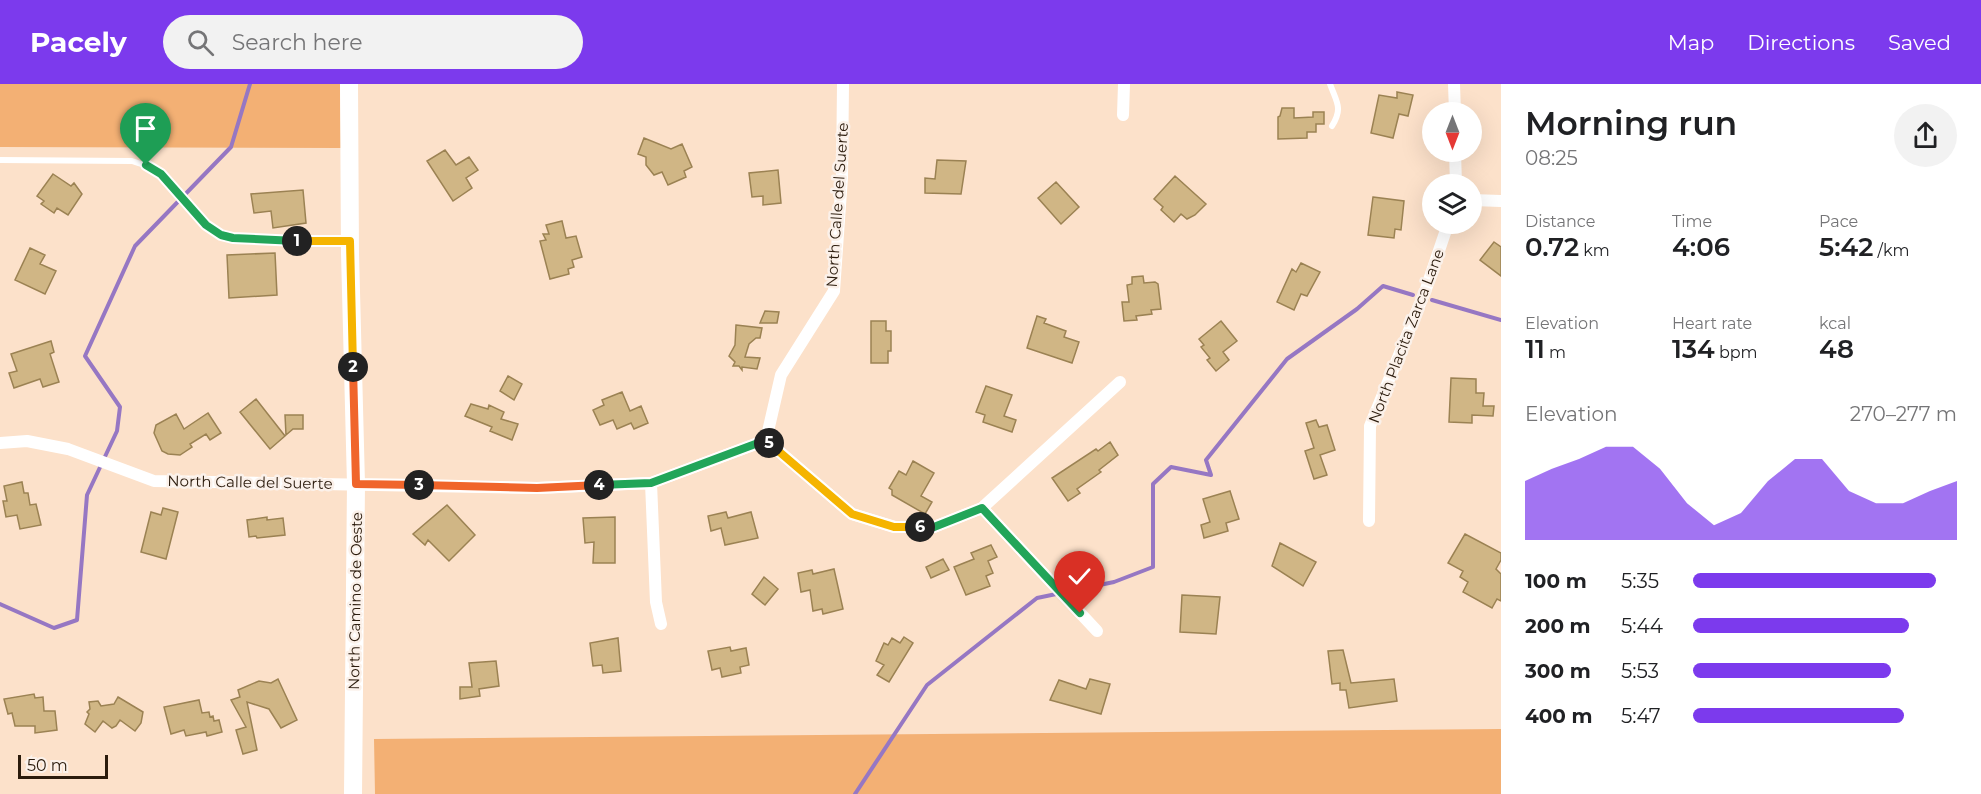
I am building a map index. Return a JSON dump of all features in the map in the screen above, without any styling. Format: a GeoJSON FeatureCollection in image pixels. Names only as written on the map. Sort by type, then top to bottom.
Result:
{"type":"FeatureCollection","features":[{"type":"Feature","properties":{"kind":"street","name":"North Camino de Oeste"},"geometry":{"type":"LineString","coordinates":[[349,84],[356,484],[353,794]]}},
{"type":"Feature","properties":{"kind":"street","name":"North Calle del Suerte"},"geometry":{"type":"LineString","coordinates":[[0,443],[27,441],[68,449],[154,481],[537,488],[651,483],[766,440],[781,375],[834,291],[842,177],[843,84]]}},
{"type":"Feature","properties":{"kind":"street"},"geometry":{"type":"LineString","coordinates":[[1124,84],[1124,115]]}},
{"type":"Feature","properties":{"kind":"street"},"geometry":{"type":"LineString","coordinates":[[1454,84],[1455,102]]}},
{"type":"Feature","properties":{"kind":"street"},"geometry":{"type":"LineString","coordinates":[[1482,200],[1501,201]]}},
{"type":"Feature","properties":{"kind":"street","name":"North Placita Zarca Lane"},"geometry":{"type":"LineString","coordinates":[[1369,521],[1370,426],[1426,289],[1445,234]]}},
{"type":"Feature","properties":{"kind":"street"},"geometry":{"type":"LineString","coordinates":[[766,440],[852,514],[894,527],[934,527],[982,508],[1120,382]]}},
{"type":"Feature","properties":{"kind":"street"},"geometry":{"type":"LineString","coordinates":[[651,483],[656,602],[661,624]]}},
{"type":"Feature","properties":{"kind":"street"},"geometry":{"type":"LineString","coordinates":[[982,508],[1096,631]]}},
{"type":"Feature","properties":{"kind":"lane"},"geometry":{"type":"LineString","coordinates":[[1330,84],[1337,100],[1339,114],[1332,126]]}},
{"type":"Feature","properties":{"kind":"lane"},"geometry":{"type":"LineString","coordinates":[[0,160],[132,161],[146,165],[161,174],[199,217],[221,235],[242,238],[350,241]]}},
{"type":"Feature","properties":{"kind":"shaded area"},"geometry":{"type":"Polygon","coordinates":[[[0,84],[340,84],[341,148],[0,147],[0,84]]]}},
{"type":"Feature","properties":{"kind":"shaded area"},"geometry":{"type":"Polygon","coordinates":[[[1501,729],[1501,794],[375,794],[374,739],[1501,729]]]}},
{"type":"Feature","properties":{"kind":"building"},"geometry":{"type":"Polygon","coordinates":[[[1397,92],[1413,95],[1408,116],[1399,114],[1393,138],[1371,133],[1379,95],[1397,98],[1397,92]]]}},
{"type":"Feature","properties":{"kind":"building"},"geometry":{"type":"Polygon","coordinates":[[[1282,108],[1294,108],[1294,118],[1313,117],[1313,112],[1324,112],[1324,124],[1316,124],[1316,132],[1307,132],[1307,138],[1278,139],[1278,117],[1282,108]]]}},
{"type":"Feature","properties":{"kind":"building"},"geometry":{"type":"Polygon","coordinates":[[[644,138],[671,149],[682,144],[692,167],[684,171],[686,177],[668,185],[662,172],[654,175],[646,165],[646,157],[638,154],[644,138]]]}},
{"type":"Feature","properties":{"kind":"building"},"geometry":{"type":"Polygon","coordinates":[[[445,150],[456,165],[469,157],[478,170],[466,178],[472,188],[453,201],[427,161],[445,150]]]}},
{"type":"Feature","properties":{"kind":"building"},"geometry":{"type":"Polygon","coordinates":[[[937,160],[966,161],[961,194],[925,193],[925,178],[935,179],[937,160]]]}},
{"type":"Feature","properties":{"kind":"building"},"geometry":{"type":"Polygon","coordinates":[[[778,170],[781,203],[763,205],[763,196],[752,197],[749,173],[778,170]]]}},
{"type":"Feature","properties":{"kind":"building"},"geometry":{"type":"Polygon","coordinates":[[[53,174],[71,186],[74,183],[82,194],[68,215],[57,208],[54,213],[41,204],[44,201],[37,196],[53,174]]]}},
{"type":"Feature","properties":{"kind":"building"},"geometry":{"type":"Polygon","coordinates":[[[1175,176],[1206,204],[1195,215],[1187,219],[1181,214],[1174,222],[1161,210],[1163,207],[1154,199],[1175,176]]]}},
{"type":"Feature","properties":{"kind":"building"},"geometry":{"type":"Polygon","coordinates":[[[1056,182],[1079,207],[1061,224],[1038,198],[1056,182]]]}},
{"type":"Feature","properties":{"kind":"building"},"geometry":{"type":"Polygon","coordinates":[[[303,190],[306,223],[273,228],[271,211],[254,213],[251,194],[303,190]]]}},
{"type":"Feature","properties":{"kind":"building"},"geometry":{"type":"Polygon","coordinates":[[[1373,197],[1404,201],[1401,230],[1395,229],[1394,238],[1368,235],[1373,197]]]}},
{"type":"Feature","properties":{"kind":"building"},"geometry":{"type":"Polygon","coordinates":[[[562,221],[566,238],[576,236],[582,257],[572,260],[574,267],[568,269],[569,274],[550,279],[540,241],[546,240],[543,234],[549,234],[546,225],[562,221]]]}},
{"type":"Feature","properties":{"kind":"building"},"geometry":{"type":"Polygon","coordinates":[[[1494,242],[1501,247],[1501,276],[1480,260],[1494,242]]]}},
{"type":"Feature","properties":{"kind":"building"},"geometry":{"type":"Polygon","coordinates":[[[30,248],[45,255],[40,264],[56,271],[45,294],[15,280],[30,248]]]}},
{"type":"Feature","properties":{"kind":"building"},"geometry":{"type":"Polygon","coordinates":[[[275,253],[277,295],[229,298],[227,255],[275,253]]]}},
{"type":"Feature","properties":{"kind":"building"},"geometry":{"type":"Polygon","coordinates":[[[1301,263],[1320,272],[1307,296],[1301,294],[1294,310],[1277,302],[1292,269],[1296,272],[1301,263]]]}},
{"type":"Feature","properties":{"kind":"building"},"geometry":{"type":"Polygon","coordinates":[[[1143,276],[1144,283],[1158,284],[1161,309],[1151,310],[1152,314],[1136,316],[1137,320],[1124,321],[1122,302],[1129,302],[1127,285],[1132,284],[1132,277],[1143,276]]]}},
{"type":"Feature","properties":{"kind":"building"},"geometry":{"type":"Polygon","coordinates":[[[765,311],[779,312],[777,323],[760,323],[765,311]]]}},
{"type":"Feature","properties":{"kind":"building"},"geometry":{"type":"Polygon","coordinates":[[[1037,316],[1046,319],[1044,323],[1066,331],[1064,337],[1079,342],[1072,363],[1027,348],[1037,316]]]}},
{"type":"Feature","properties":{"kind":"building"},"geometry":{"type":"Polygon","coordinates":[[[871,321],[886,321],[886,331],[891,331],[891,351],[888,351],[888,363],[871,363],[871,321]]]}},
{"type":"Feature","properties":{"kind":"building"},"geometry":{"type":"Polygon","coordinates":[[[1221,321],[1237,341],[1223,352],[1229,360],[1216,371],[1207,360],[1210,358],[1201,347],[1204,345],[1199,339],[1221,321]]]}},
{"type":"Feature","properties":{"kind":"building"},"geometry":{"type":"Polygon","coordinates":[[[736,325],[762,328],[760,338],[756,338],[749,344],[745,357],[760,358],[757,369],[742,367],[742,370],[739,366],[733,366],[735,362],[729,356],[735,345],[736,325]]]}},
{"type":"Feature","properties":{"kind":"building"},"geometry":{"type":"Polygon","coordinates":[[[51,341],[54,352],[50,354],[59,382],[43,387],[40,379],[14,388],[9,373],[17,371],[11,354],[51,341]]]}},
{"type":"Feature","properties":{"kind":"building"},"geometry":{"type":"Polygon","coordinates":[[[508,376],[522,384],[514,400],[500,391],[508,376]]]}},
{"type":"Feature","properties":{"kind":"building"},"geometry":{"type":"Polygon","coordinates":[[[1451,378],[1476,379],[1476,393],[1484,393],[1483,406],[1494,406],[1493,416],[1472,415],[1472,423],[1449,422],[1451,378]]]}},
{"type":"Feature","properties":{"kind":"building"},"geometry":{"type":"Polygon","coordinates":[[[986,386],[1012,395],[1004,416],[1016,420],[1012,432],[983,422],[985,415],[976,412],[986,386]]]}},
{"type":"Feature","properties":{"kind":"building"},"geometry":{"type":"Polygon","coordinates":[[[622,392],[630,411],[641,406],[648,423],[634,429],[631,423],[617,429],[613,420],[600,425],[593,410],[604,405],[602,400],[622,392]]]}},
{"type":"Feature","properties":{"kind":"building"},"geometry":{"type":"Polygon","coordinates":[[[256,399],[285,436],[270,449],[240,412],[256,399]]]}},
{"type":"Feature","properties":{"kind":"building"},"geometry":{"type":"Polygon","coordinates":[[[471,404],[488,409],[489,405],[504,412],[501,419],[518,424],[512,440],[490,431],[492,427],[465,416],[471,404]]]}},
{"type":"Feature","properties":{"kind":"building"},"geometry":{"type":"Polygon","coordinates":[[[208,413],[221,433],[210,440],[206,434],[190,444],[192,447],[180,455],[162,451],[154,433],[156,425],[176,414],[184,429],[208,413]]]}},
{"type":"Feature","properties":{"kind":"building"},"geometry":{"type":"Polygon","coordinates":[[[285,415],[303,415],[303,429],[293,429],[286,435],[285,415]]]}},
{"type":"Feature","properties":{"kind":"building"},"geometry":{"type":"Polygon","coordinates":[[[1316,420],[1319,427],[1327,425],[1335,450],[1320,455],[1327,475],[1314,479],[1305,451],[1314,448],[1306,423],[1316,420]]]}},
{"type":"Feature","properties":{"kind":"building"},"geometry":{"type":"Polygon","coordinates":[[[1110,442],[1118,455],[1099,470],[1101,472],[1077,489],[1080,493],[1068,501],[1052,478],[1110,442]]]}},
{"type":"Feature","properties":{"kind":"building"},"geometry":{"type":"Polygon","coordinates":[[[913,461],[934,473],[921,496],[932,502],[925,514],[892,495],[892,490],[889,488],[899,471],[906,475],[913,461]]]}},
{"type":"Feature","properties":{"kind":"building"},"geometry":{"type":"Polygon","coordinates":[[[22,482],[24,493],[28,493],[30,505],[36,504],[41,525],[20,529],[17,515],[6,517],[3,501],[7,501],[4,486],[22,482]]]}},
{"type":"Feature","properties":{"kind":"building"},"geometry":{"type":"Polygon","coordinates":[[[1230,491],[1239,519],[1226,523],[1228,531],[1204,538],[1201,525],[1210,522],[1203,499],[1230,491]]]}},
{"type":"Feature","properties":{"kind":"building"},"geometry":{"type":"Polygon","coordinates":[[[447,505],[475,535],[449,561],[428,540],[425,545],[413,534],[447,505]]]}},
{"type":"Feature","properties":{"kind":"building"},"geometry":{"type":"Polygon","coordinates":[[[163,508],[178,512],[166,559],[141,552],[151,512],[161,515],[163,508]]]}},
{"type":"Feature","properties":{"kind":"building"},"geometry":{"type":"Polygon","coordinates":[[[726,512],[728,518],[751,512],[758,538],[725,545],[721,528],[711,531],[708,516],[726,512]]]}},
{"type":"Feature","properties":{"kind":"building"},"geometry":{"type":"Polygon","coordinates":[[[267,517],[267,520],[283,518],[285,535],[249,537],[247,520],[267,517]]]}},
{"type":"Feature","properties":{"kind":"building"},"geometry":{"type":"Polygon","coordinates":[[[615,517],[615,563],[593,563],[594,542],[585,543],[583,518],[615,517]]]}},
{"type":"Feature","properties":{"kind":"building"},"geometry":{"type":"Polygon","coordinates":[[[1465,534],[1501,553],[1501,560],[1496,569],[1501,574],[1501,601],[1497,599],[1492,608],[1463,592],[1468,582],[1460,577],[1463,571],[1448,563],[1465,534]]]}},
{"type":"Feature","properties":{"kind":"building"},"geometry":{"type":"Polygon","coordinates":[[[1280,543],[1316,562],[1303,586],[1272,566],[1280,543]]]}},
{"type":"Feature","properties":{"kind":"building"},"geometry":{"type":"Polygon","coordinates":[[[991,545],[997,557],[988,561],[993,573],[986,576],[990,586],[966,595],[954,567],[974,559],[971,553],[991,545]]]}},
{"type":"Feature","properties":{"kind":"building"},"geometry":{"type":"Polygon","coordinates":[[[943,559],[949,570],[931,578],[926,567],[943,559]]]}},
{"type":"Feature","properties":{"kind":"building"},"geometry":{"type":"Polygon","coordinates":[[[834,569],[843,609],[823,614],[822,609],[813,611],[810,590],[801,592],[798,573],[812,570],[813,574],[834,569]]]}},
{"type":"Feature","properties":{"kind":"building"},"geometry":{"type":"Polygon","coordinates":[[[764,577],[778,589],[765,605],[752,594],[764,577]]]}},
{"type":"Feature","properties":{"kind":"building"},"geometry":{"type":"Polygon","coordinates":[[[1182,595],[1220,597],[1216,634],[1180,632],[1182,595]]]}},
{"type":"Feature","properties":{"kind":"building"},"geometry":{"type":"Polygon","coordinates":[[[904,637],[913,643],[889,682],[877,675],[884,665],[876,661],[884,643],[888,645],[892,638],[900,643],[904,637]]]}},
{"type":"Feature","properties":{"kind":"building"},"geometry":{"type":"Polygon","coordinates":[[[618,638],[621,671],[603,673],[602,665],[593,666],[590,643],[618,638]]]}},
{"type":"Feature","properties":{"kind":"building"},"geometry":{"type":"Polygon","coordinates":[[[730,647],[731,651],[746,648],[749,665],[740,667],[741,673],[722,677],[720,668],[712,670],[708,651],[730,647]]]}},
{"type":"Feature","properties":{"kind":"building"},"geometry":{"type":"Polygon","coordinates":[[[1343,650],[1351,683],[1394,679],[1397,701],[1349,708],[1346,690],[1340,690],[1340,683],[1332,684],[1328,651],[1343,650]]]}},
{"type":"Feature","properties":{"kind":"building"},"geometry":{"type":"Polygon","coordinates":[[[496,661],[499,686],[479,689],[480,696],[460,699],[460,687],[472,687],[469,663],[496,661]]]}},
{"type":"Feature","properties":{"kind":"building"},"geometry":{"type":"Polygon","coordinates":[[[278,679],[297,720],[281,728],[269,709],[247,702],[257,750],[243,754],[236,730],[246,727],[231,700],[240,697],[238,690],[259,681],[271,683],[278,679]]]}},
{"type":"Feature","properties":{"kind":"building"},"geometry":{"type":"Polygon","coordinates":[[[1090,679],[1110,684],[1101,714],[1050,700],[1059,680],[1086,689],[1090,679]]]}},
{"type":"Feature","properties":{"kind":"building"},"geometry":{"type":"Polygon","coordinates":[[[34,694],[35,698],[43,697],[44,711],[55,711],[57,730],[35,733],[35,726],[15,726],[12,713],[8,714],[4,699],[34,694]]]}},
{"type":"Feature","properties":{"kind":"building"},"geometry":{"type":"Polygon","coordinates":[[[118,697],[143,712],[141,723],[135,731],[120,720],[112,728],[103,721],[95,732],[85,724],[89,714],[87,712],[90,709],[89,702],[98,701],[101,706],[114,704],[118,697]]]}},
{"type":"Feature","properties":{"kind":"building"},"geometry":{"type":"Polygon","coordinates":[[[199,700],[202,713],[209,712],[214,721],[219,720],[222,732],[207,736],[206,732],[186,736],[184,730],[171,734],[164,707],[199,700]]]}},
{"type":"Feature","properties":{"kind":"waterway"},"geometry":{"type":"LineString","coordinates":[[0,604],[54,628],[77,620],[87,495],[117,431],[120,407],[85,356],[135,246],[231,147],[250,84]]}},
{"type":"Feature","properties":{"kind":"waterway"},"geometry":{"type":"LineString","coordinates":[[855,794],[927,685],[1037,598],[1114,582],[1153,567],[1153,484],[1171,467],[1211,475],[1206,460],[1287,359],[1357,309],[1383,286],[1413,295]]}},
{"type":"Feature","properties":{"kind":"waterway"},"geometry":{"type":"LineString","coordinates":[[1432,300],[1501,320]]}},
{"type":"Feature","properties":{"kind":"route"},"geometry":{"type":"LineString","coordinates":[[146,165],[161,174],[183,202],[206,225],[221,235],[233,238],[308,242],[350,241],[356,484],[537,488],[651,483],[766,440],[852,514],[894,527],[934,527],[982,508],[1080,613]]}}]}
